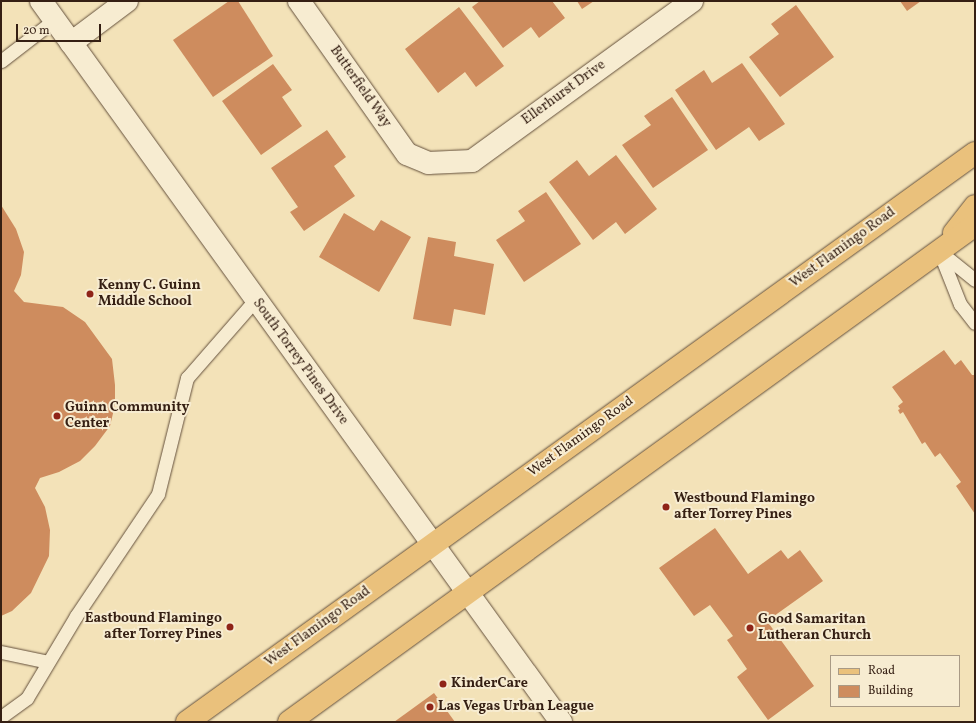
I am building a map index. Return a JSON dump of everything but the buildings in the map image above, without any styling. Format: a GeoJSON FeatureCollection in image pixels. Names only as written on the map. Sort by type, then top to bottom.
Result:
{"type":"FeatureCollection","features":[{"type":"Feature","properties":{"kind":"main road","name":"South Torrey Pines Drive"},"geometry":{"type":"LineString","coordinates":[[41,1],[255,300],[561,722]]}},
{"type":"Feature","properties":{"kind":"main road"},"geometry":{"type":"LineString","coordinates":[[71,43],[127,1]]}},
{"type":"Feature","properties":{"kind":"main road","name":"Butterfield Way"},"geometry":{"type":"LineString","coordinates":[[298,1],[407,154],[428,163]]}},
{"type":"Feature","properties":{"kind":"main road","name":"Ellerhurst Drive"},"geometry":{"type":"LineString","coordinates":[[428,163],[472,160],[692,1]]}},
{"type":"Feature","properties":{"kind":"main road","name":"West Flamingo Road"},"geometry":{"type":"LineString","coordinates":[[187,722],[975,153]]}},
{"type":"Feature","properties":{"kind":"main road"},"geometry":{"type":"LineString","coordinates":[[939,251],[975,206]]}},
{"type":"Feature","properties":{"kind":"main road"},"geometry":{"type":"LineString","coordinates":[[290,722],[975,224]]}},
{"type":"Feature","properties":{"kind":"lane"},"geometry":{"type":"LineString","coordinates":[[1,61],[54,20]]}},
{"type":"Feature","properties":{"kind":"lane"},"geometry":{"type":"LineString","coordinates":[[939,251],[975,280]]}},
{"type":"Feature","properties":{"kind":"lane"},"geometry":{"type":"LineString","coordinates":[[939,251],[960,304],[975,323]]}},
{"type":"Feature","properties":{"kind":"lane"},"geometry":{"type":"LineString","coordinates":[[1,717],[27,698],[76,616],[158,494],[187,378],[255,300]]}},
{"type":"Feature","properties":{"kind":"lane"},"geometry":{"type":"LineString","coordinates":[[1,652],[48,662]]}},
{"type":"Feature","properties":{"kind":"place","name":"Kenny C. Guinn Middle School"},"geometry":{"type":"Point","coordinates":[90,294]}},
{"type":"Feature","properties":{"kind":"place","name":"Guinn Community Center"},"geometry":{"type":"Point","coordinates":[57,416]}},
{"type":"Feature","properties":{"kind":"place","name":"Westbound Flamingo after Torrey Pines"},"geometry":{"type":"Point","coordinates":[666,507]}},
{"type":"Feature","properties":{"kind":"place","name":"Eastbound Flamingo after Torrey Pines"},"geometry":{"type":"Point","coordinates":[230,627]}},
{"type":"Feature","properties":{"kind":"place","name":"Good Samaritan Lutheran Church"},"geometry":{"type":"Point","coordinates":[750,628]}},
{"type":"Feature","properties":{"kind":"place","name":"KinderCare"},"geometry":{"type":"Point","coordinates":[443,684]}},
{"type":"Feature","properties":{"kind":"place","name":"Las Vegas Urban League"},"geometry":{"type":"Point","coordinates":[430,707]}}]}
